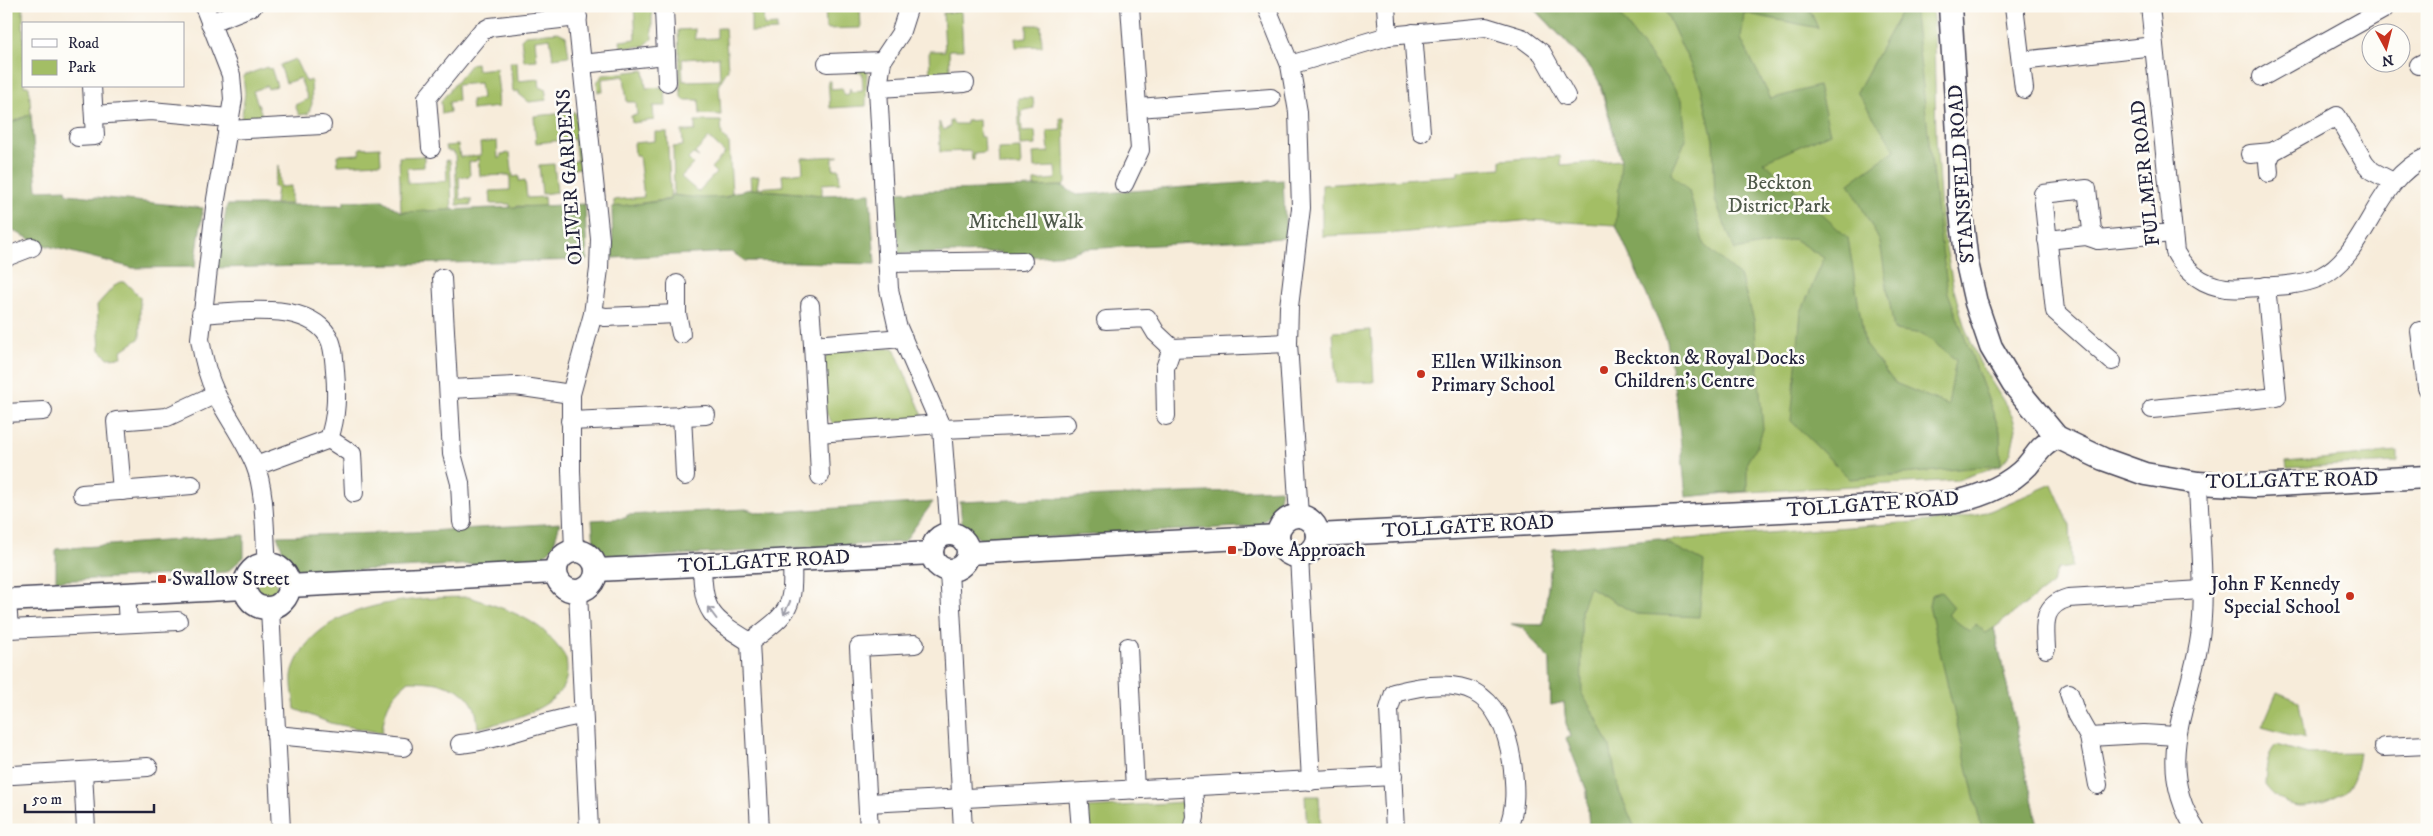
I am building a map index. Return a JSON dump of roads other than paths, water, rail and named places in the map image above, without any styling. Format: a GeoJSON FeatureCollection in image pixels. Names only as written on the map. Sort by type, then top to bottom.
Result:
{"type":"FeatureCollection","features":[{"type":"Feature","properties":{"kind":"street"},"geometry":{"type":"LineString","coordinates":[[204,6],[230,75],[232,99],[211,237],[201,314],[200,339],[202,356],[216,394],[236,426],[256,466],[263,512],[266,564]]}},
{"type":"Feature","properties":{"kind":"street"},"geometry":{"type":"LineString","coordinates":[[210,23],[252,6]]}},
{"type":"Feature","properties":{"kind":"street"},"geometry":{"type":"LineString","coordinates":[[909,6],[900,34],[882,61],[878,88],[889,289],[903,338],[941,426],[950,533]]}},
{"type":"Feature","properties":{"kind":"street"},"geometry":{"type":"LineString","coordinates":[[1124,184],[1140,150],[1130,6]]}},
{"type":"Feature","properties":{"kind":"street"},"geometry":{"type":"LineString","coordinates":[[1266,6],[1290,65],[1296,96],[1301,185],[1299,236],[1289,308],[1288,343],[1299,516]]}},
{"type":"Feature","properties":{"kind":"street"},"geometry":{"type":"LineString","coordinates":[[1386,6],[1388,36]]}},
{"type":"Feature","properties":{"kind":"street","name":"STANSFELD ROAD"},"geometry":{"type":"LineString","coordinates":[[1950,6],[1958,134],[1959,196],[1967,263],[1976,303],[1991,347],[2013,384],[2057,437]]}},
{"type":"Feature","properties":{"kind":"street"},"geometry":{"type":"LineString","coordinates":[[2014,6],[2024,89]]}},
{"type":"Feature","properties":{"kind":"street","name":"FULMER ROAD"},"geometry":{"type":"LineString","coordinates":[[2150,6],[2175,252],[2183,267],[2197,278],[2214,286],[2231,289],[2305,282],[2319,277],[2333,269],[2346,255],[2392,182],[2416,161],[2427,157]]}},
{"type":"Feature","properties":{"kind":"street"},"geometry":{"type":"LineString","coordinates":[[2262,76],[2384,8],[2382,6]]}},
{"type":"Feature","properties":{"kind":"street"},"geometry":{"type":"LineString","coordinates":[[664,10],[667,82]]}},
{"type":"Feature","properties":{"kind":"street"},"geometry":{"type":"LineString","coordinates":[[431,148],[428,98],[481,32],[490,27],[577,12]]}},
{"type":"Feature","properties":{"kind":"street","name":"OLIVER GARDENS"},"geometry":{"type":"LineString","coordinates":[[574,551],[570,422],[572,394],[592,314],[599,269],[600,239],[577,12]]}},
{"type":"Feature","properties":{"kind":"street"},"geometry":{"type":"LineString","coordinates":[[1290,65],[1388,36],[1486,27],[1522,38],[1542,54],[1566,96]]}},
{"type":"Feature","properties":{"kind":"street"},"geometry":{"type":"LineString","coordinates":[[1413,33],[1421,132]]}},
{"type":"Feature","properties":{"kind":"street"},"geometry":{"type":"LineString","coordinates":[[2021,61],[2154,46]]}},
{"type":"Feature","properties":{"kind":"street"},"geometry":{"type":"LineString","coordinates":[[582,64],[666,55]]}},
{"type":"Feature","properties":{"kind":"street"},"geometry":{"type":"LineString","coordinates":[[827,63],[882,61]]}},
{"type":"Feature","properties":{"kind":"street"},"geometry":{"type":"LineString","coordinates":[[878,88],[965,83]]}},
{"type":"Feature","properties":{"kind":"street"},"geometry":{"type":"LineString","coordinates":[[78,137],[96,136],[92,88]]}},
{"type":"Feature","properties":{"kind":"street"},"geometry":{"type":"LineString","coordinates":[[1138,108],[1272,98]]}},
{"type":"Feature","properties":{"kind":"street"},"geometry":{"type":"LineString","coordinates":[[94,115],[151,111],[228,124],[322,125]]}},
{"type":"Feature","properties":{"kind":"street"},"geometry":{"type":"LineString","coordinates":[[2250,154],[2272,152],[2337,116],[2365,163],[2372,171],[2392,182]]}},
{"type":"Feature","properties":{"kind":"street"},"geometry":{"type":"LineString","coordinates":[[2269,173],[2268,162],[2272,152]]}},
{"type":"Feature","properties":{"kind":"street"},"geometry":{"type":"LineString","coordinates":[[2098,240],[2092,230],[2087,189],[2043,194],[2054,311],[2112,361]]}},
{"type":"Feature","properties":{"kind":"street"},"geometry":{"type":"LineString","coordinates":[[2047,240],[2086,236],[2098,240],[2172,233]]}},
{"type":"Feature","properties":{"kind":"street"},"geometry":{"type":"LineString","coordinates":[[6,256],[32,247]]}},
{"type":"Feature","properties":{"kind":"street"},"geometry":{"type":"LineString","coordinates":[[887,263],[1023,261]]}},
{"type":"Feature","properties":{"kind":"street"},"geometry":{"type":"LineString","coordinates":[[442,278],[452,454],[460,483],[462,522]]}},
{"type":"Feature","properties":{"kind":"street"},"geometry":{"type":"LineString","coordinates":[[677,284],[677,314],[681,334]]}},
{"type":"Feature","properties":{"kind":"street"},"geometry":{"type":"LineString","coordinates":[[2152,409],[2277,397],[2266,286]]}},
{"type":"Feature","properties":{"kind":"street"},"geometry":{"type":"LineString","coordinates":[[810,305],[820,476]]}},
{"type":"Feature","properties":{"kind":"street"},"geometry":{"type":"LineString","coordinates":[[201,314],[272,311],[307,319],[321,328],[329,337],[334,355],[336,390],[335,424],[329,439],[256,466]]}},
{"type":"Feature","properties":{"kind":"street"},"geometry":{"type":"LineString","coordinates":[[592,314],[605,317],[677,314]]}},
{"type":"Feature","properties":{"kind":"street"},"geometry":{"type":"LineString","coordinates":[[1106,320],[1147,318],[1156,333],[1172,348],[1288,343]]}},
{"type":"Feature","properties":{"kind":"street"},"geometry":{"type":"LineString","coordinates":[[2420,332],[2427,388]]}},
{"type":"Feature","properties":{"kind":"street"},"geometry":{"type":"LineString","coordinates":[[813,345],[903,338]]}},
{"type":"Feature","properties":{"kind":"street"},"geometry":{"type":"LineString","coordinates":[[1166,416],[1165,368],[1172,348]]}},
{"type":"Feature","properties":{"kind":"street"},"geometry":{"type":"LineString","coordinates":[[449,389],[516,386],[572,394]]}},
{"type":"Feature","properties":{"kind":"street"},"geometry":{"type":"LineString","coordinates":[[122,491],[116,421],[167,417],[216,394]]}},
{"type":"Feature","properties":{"kind":"street"},"geometry":{"type":"LineString","coordinates":[[6,413],[43,411]]}},
{"type":"Feature","properties":{"kind":"street"},"geometry":{"type":"LineString","coordinates":[[570,422],[706,415]]}},
{"type":"Feature","properties":{"kind":"street"},"geometry":{"type":"LineString","coordinates":[[682,416],[685,476]]}},
{"type":"Feature","properties":{"kind":"street"},"geometry":{"type":"LineString","coordinates":[[818,434],[941,426],[1066,424]]}},
{"type":"Feature","properties":{"kind":"street","name":"TOLLGATE ROAD"},"geometry":{"type":"LineString","coordinates":[[1318,536],[1955,502],[1976,497],[2010,481],[2027,465],[2042,445],[2057,437],[2103,459],[2146,474],[2198,484],[2255,486],[2427,477]]}},
{"type":"Feature","properties":{"kind":"street"},"geometry":{"type":"LineString","coordinates":[[329,439],[352,454],[354,493]]}},
{"type":"Feature","properties":{"kind":"street"},"geometry":{"type":"LineString","coordinates":[[2196,830],[2187,816],[2177,791],[2175,767],[2176,736],[2194,674],[2200,641],[2202,590],[2198,484]]}},
{"type":"Feature","properties":{"kind":"street"},"geometry":{"type":"LineString","coordinates":[[82,494],[192,485]]}},
{"type":"Feature","properties":{"kind":"street"},"geometry":{"type":"LineString","coordinates":[[1299,516],[1308,519],[1315,526],[1318,536],[1316,546],[1309,553],[1299,556],[1289,554],[1281,546],[1278,536],[1281,526],[1288,519],[1299,516]]}},
{"type":"Feature","properties":{"kind":"street"},"geometry":{"type":"LineString","coordinates":[[950,533],[960,536],[967,543],[969,553],[966,562],[959,569],[949,571],[941,568],[934,561],[932,553],[934,543],[940,536],[950,533]]}},
{"type":"Feature","properties":{"kind":"street"},"geometry":{"type":"LineString","coordinates":[[969,553],[1278,536]]}},
{"type":"Feature","properties":{"kind":"street"},"geometry":{"type":"LineString","coordinates":[[574,551],[585,553],[589,556],[597,570],[594,581],[588,588],[578,592],[567,590],[558,583],[555,572],[557,562],[564,554],[574,551]]}},
{"type":"Feature","properties":{"kind":"street","name":"TOLLGATE ROAD"},"geometry":{"type":"LineString","coordinates":[[597,570],[932,553]]}},
{"type":"Feature","properties":{"kind":"street"},"geometry":{"type":"LineString","coordinates":[[1299,556],[1311,781]]}},
{"type":"Feature","properties":{"kind":"street"},"geometry":{"type":"LineString","coordinates":[[750,642],[783,616],[792,598],[792,560]]}},
{"type":"Feature","properties":{"kind":"street"},"geometry":{"type":"LineString","coordinates":[[266,564],[278,567],[286,575],[289,586],[283,600],[270,608],[261,608],[253,604],[247,597],[246,579],[250,571],[266,564]]}},
{"type":"Feature","properties":{"kind":"street"},"geometry":{"type":"LineString","coordinates":[[702,565],[705,603],[714,618],[750,642]]}},
{"type":"Feature","properties":{"kind":"street"},"geometry":{"type":"LineString","coordinates":[[949,571],[963,830]]}},
{"type":"Feature","properties":{"kind":"street"},"geometry":{"type":"LineString","coordinates":[[289,586],[555,572]]}},
{"type":"Feature","properties":{"kind":"street"},"geometry":{"type":"LineString","coordinates":[[178,621],[9,629],[7,600],[245,588]]}},
{"type":"Feature","properties":{"kind":"street"},"geometry":{"type":"LineString","coordinates":[[2046,649],[2046,619],[2049,609],[2057,601],[2068,598],[2202,590]]}},
{"type":"Feature","properties":{"kind":"street"},"geometry":{"type":"LineString","coordinates":[[578,592],[589,830]]}},
{"type":"Feature","properties":{"kind":"street"},"geometry":{"type":"LineString","coordinates":[[126,593],[128,623]]}},
{"type":"Feature","properties":{"kind":"street"},"geometry":{"type":"LineString","coordinates":[[270,608],[281,830]]}},
{"type":"Feature","properties":{"kind":"street"},"geometry":{"type":"LineString","coordinates":[[750,642],[760,830]]}},
{"type":"Feature","properties":{"kind":"street"},"geometry":{"type":"LineString","coordinates":[[869,830],[859,647],[915,644]]}},
{"type":"Feature","properties":{"kind":"street"},"geometry":{"type":"LineString","coordinates":[[1128,647],[1135,790]]}},
{"type":"Feature","properties":{"kind":"street"},"geometry":{"type":"LineString","coordinates":[[1395,830],[1389,709],[1394,693],[1414,688],[1457,685],[1476,692],[1491,704],[1508,736],[1514,798],[1507,830]]}},
{"type":"Feature","properties":{"kind":"street"},"geometry":{"type":"LineString","coordinates":[[2068,692],[2076,714],[2089,737],[2098,785]]}},
{"type":"Feature","properties":{"kind":"street"},"geometry":{"type":"LineString","coordinates":[[460,744],[481,742],[567,717],[583,715]]}},
{"type":"Feature","properties":{"kind":"street"},"geometry":{"type":"LineString","coordinates":[[2089,737],[2144,734],[2176,736]]}},
{"type":"Feature","properties":{"kind":"street"},"geometry":{"type":"LineString","coordinates":[[276,735],[403,747]]}},
{"type":"Feature","properties":{"kind":"street"},"geometry":{"type":"LineString","coordinates":[[2384,747],[2427,744]]}},
{"type":"Feature","properties":{"kind":"street"},"geometry":{"type":"LineString","coordinates":[[13,775],[148,767]]}},
{"type":"Feature","properties":{"kind":"street"},"geometry":{"type":"LineString","coordinates":[[83,771],[86,830]]}},
{"type":"Feature","properties":{"kind":"street"},"geometry":{"type":"LineString","coordinates":[[868,803],[1393,776]]}},
{"type":"Feature","properties":{"kind":"street"},"geometry":{"type":"LineString","coordinates":[[1192,830],[1195,817],[1193,787]]}},
{"type":"Feature","properties":{"kind":"street"},"geometry":{"type":"LineString","coordinates":[[1078,792],[1081,830]]}},
{"type":"Feature","properties":{"kind":"place","name":"Beckton & Royal Docks Children's Centre"},"geometry":{"type":"Point","coordinates":[1604,370]}},
{"type":"Feature","properties":{"kind":"place","name":"Ellen Wilkinson Primary School"},"geometry":{"type":"Point","coordinates":[1421,374]}},
{"type":"Feature","properties":{"kind":"place","name":"Dove Approach"},"geometry":{"type":"Point","coordinates":[1232,550]}},
{"type":"Feature","properties":{"kind":"place","name":"Swallow Street"},"geometry":{"type":"Point","coordinates":[162,579]}},
{"type":"Feature","properties":{"kind":"place","name":"John F Kennedy Special School"},"geometry":{"type":"Point","coordinates":[2350,596]}},
{"type":"Feature","properties":{"kind":"park label","name":"Beckton District Park"},"geometry":{"type":"Point","coordinates":[1779,194]}},
{"type":"Feature","properties":{"kind":"park label","name":"Mitchell Walk"},"geometry":{"type":"Point","coordinates":[1026,222]}}]}
